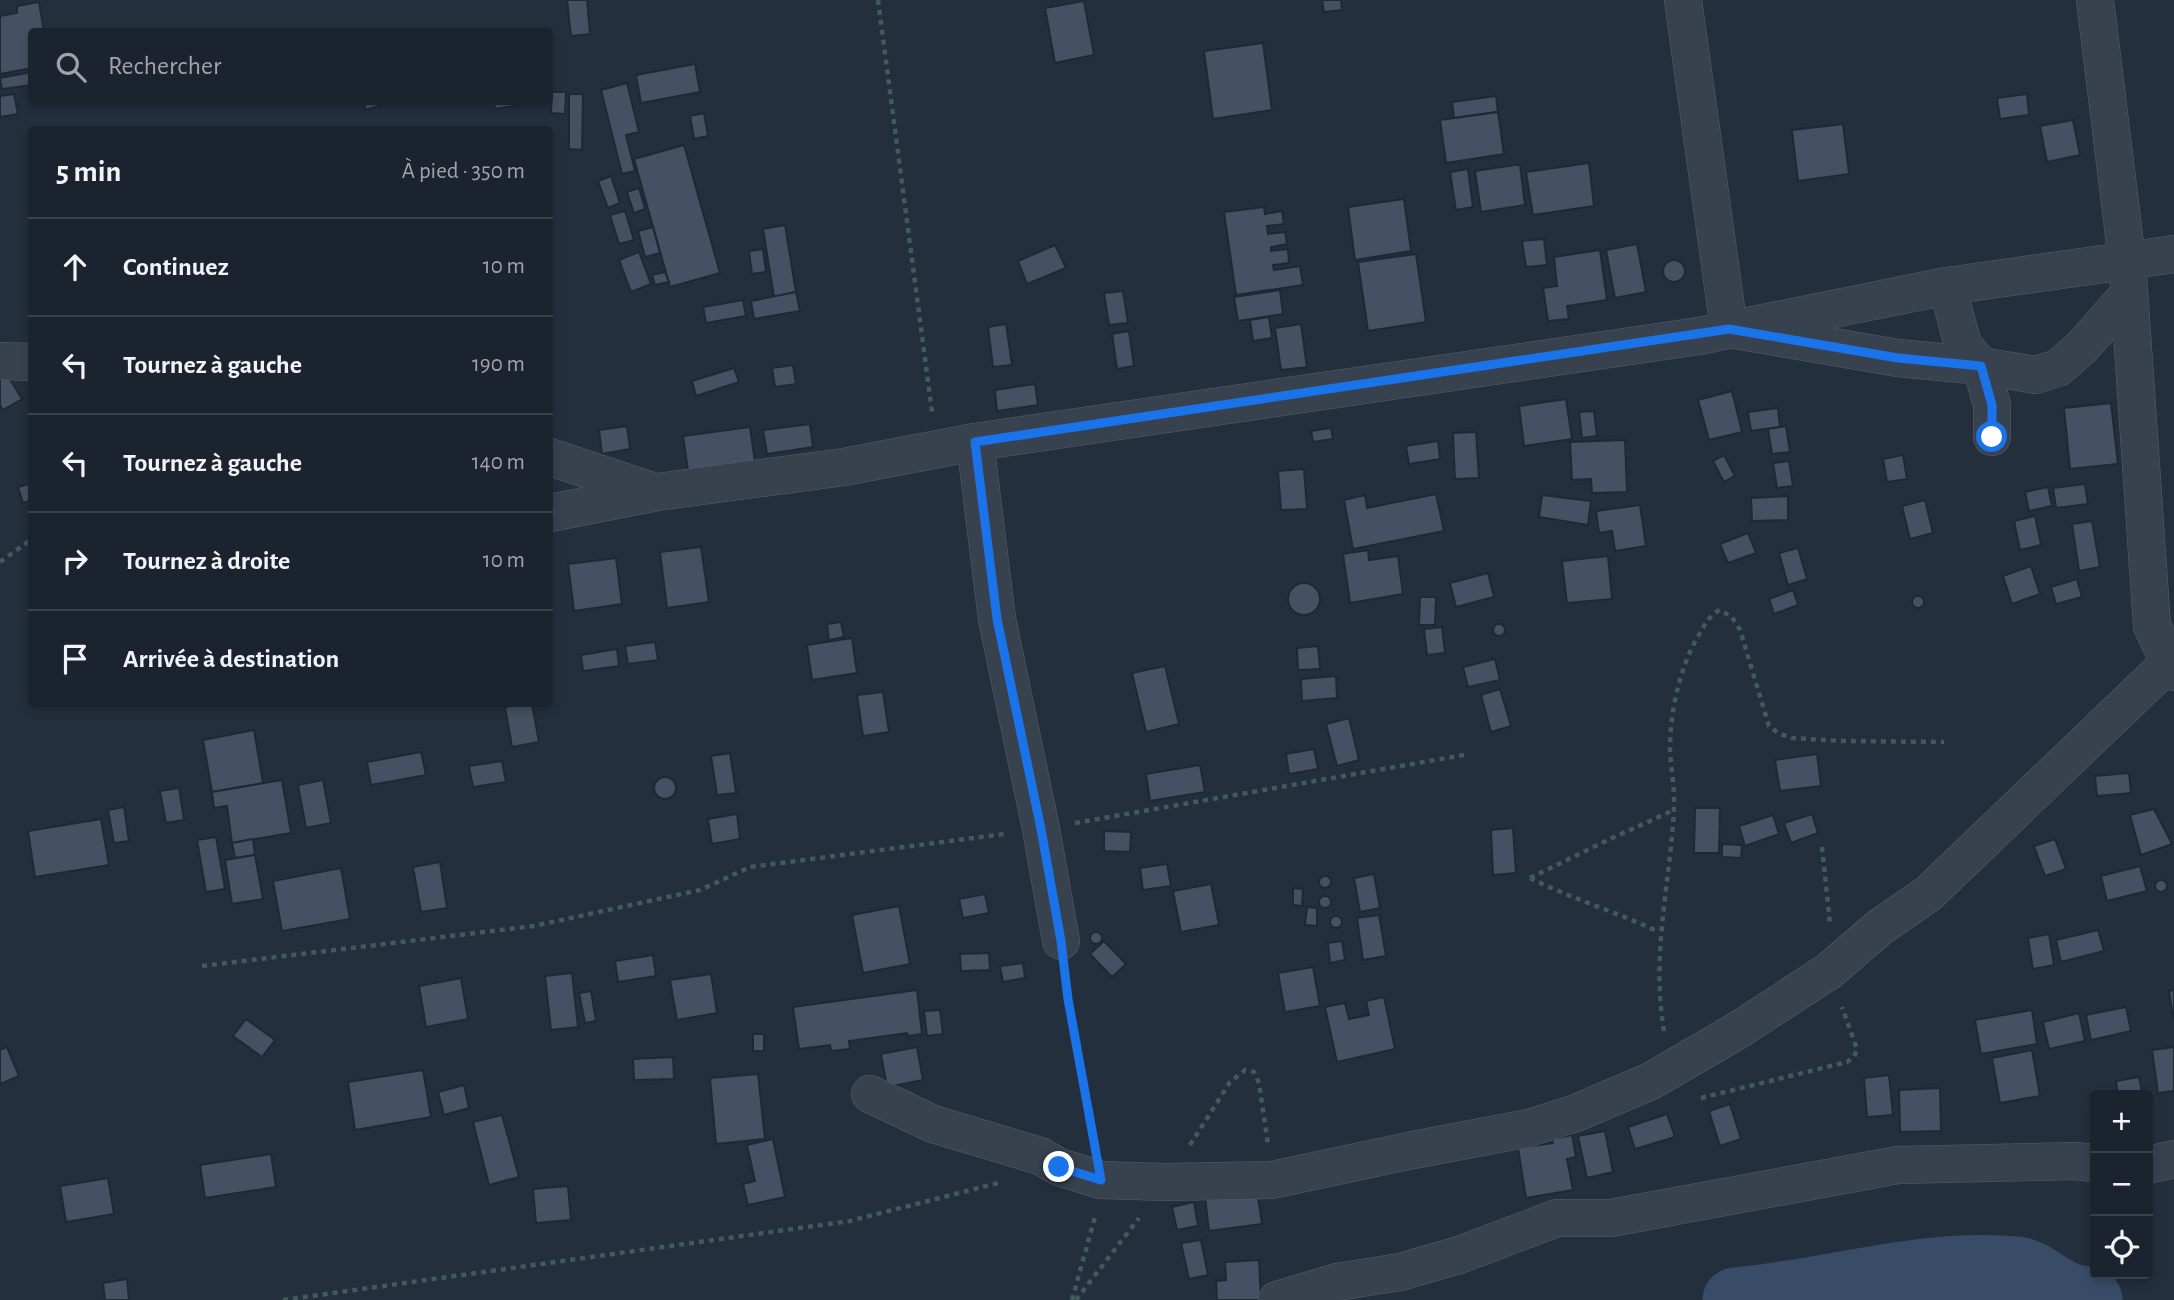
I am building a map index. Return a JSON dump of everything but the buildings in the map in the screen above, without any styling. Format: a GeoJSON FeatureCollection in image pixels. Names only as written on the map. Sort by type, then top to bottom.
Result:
{"type":"FeatureCollection","features":[{"type":"Feature","properties":{"kind":"street"},"geometry":{"type":"LineString","coordinates":[[1683,0],[1729,329]]}},
{"type":"Feature","properties":{"kind":"street"},"geometry":{"type":"LineString","coordinates":[[870,1094],[933,1124],[1040,1156],[1059,1167],[1101,1180],[1272,1180],[1408,1150],[1529,1128],[1576,1113],[1651,1081],[1740,1029],[1829,971],[1880,927],[1928,894],[2172,666],[2152,626],[2127,277],[2095,0]]}},
{"type":"Feature","properties":{"kind":"street"},"geometry":{"type":"LineString","coordinates":[[553,512],[657,492],[844,467],[975,442],[1685,338],[1947,286],[2127,277],[2174,254]]}},
{"type":"Feature","properties":{"kind":"street"},"geometry":{"type":"LineString","coordinates":[[1729,329],[1898,358],[1981,366],[2036,375],[2058,368],[2082,347],[2127,277]]}},
{"type":"Feature","properties":{"kind":"street"},"geometry":{"type":"LineString","coordinates":[[1947,286],[1963,345],[1981,366],[1992,405],[1992,437]]}},
{"type":"Feature","properties":{"kind":"street"},"geometry":{"type":"LineString","coordinates":[[0,360],[28,362]]}},
{"type":"Feature","properties":{"kind":"street"},"geometry":{"type":"LineString","coordinates":[[975,442],[997,619],[1041,829],[1061,941]]}},
{"type":"Feature","properties":{"kind":"street"},"geometry":{"type":"LineString","coordinates":[[553,458],[657,492]]}},
{"type":"Feature","properties":{"kind":"street"},"geometry":{"type":"LineString","coordinates":[[2153,1165],[2174,1159]]}},
{"type":"Feature","properties":{"kind":"street"},"geometry":{"type":"LineString","coordinates":[[1277,1300],[1337,1282],[1400,1272],[1459,1255],[1557,1217],[1611,1218],[1898,1165],[2090,1163]]}},
{"type":"Feature","properties":{"kind":"path"},"geometry":{"type":"LineString","coordinates":[[878,0],[937,449]]}},
{"type":"Feature","properties":{"kind":"path"},"geometry":{"type":"LineString","coordinates":[[0,562],[28,542]]}},
{"type":"Feature","properties":{"kind":"path"},"geometry":{"type":"LineString","coordinates":[[1857,1049],[1854,1057],[1847,1062],[1694,1099],[1682,1093],[1671,1069],[1659,1000],[1660,932],[1674,810],[1670,751],[1672,714],[1688,654],[1711,613],[1720,610],[1732,617],[1741,630],[1769,726],[1778,733],[1792,738],[1842,741],[1944,742]]}},
{"type":"Feature","properties":{"kind":"path"},"geometry":{"type":"LineString","coordinates":[[202,966],[534,926],[700,890],[750,867],[1041,829],[1464,755]]}},
{"type":"Feature","properties":{"kind":"path"},"geometry":{"type":"LineString","coordinates":[[1660,932],[1626,916],[1566,896],[1530,878],[1674,810]]}},
{"type":"Feature","properties":{"kind":"path"},"geometry":{"type":"LineString","coordinates":[[1061,941],[1068,999],[1101,1180],[1093,1230],[1074,1300]]}},
{"type":"Feature","properties":{"kind":"path"},"geometry":{"type":"LineString","coordinates":[[1074,1300],[1166,1182],[1230,1082],[1245,1070],[1254,1072],[1259,1083],[1272,1180]]}},
{"type":"Feature","properties":{"kind":"path"},"geometry":{"type":"LineString","coordinates":[[284,1300],[849,1221],[1003,1182],[1040,1156]]}},
{"type":"Feature","properties":{"kind":"waterway"},"geometry":{"type":"LineString","coordinates":[[1735,1300],[1910,1273],[1981,1267],[2023,1270],[2058,1290],[2090,1300]]}},
{"type":"Feature","properties":{"kind":"route"},"geometry":{"type":"LineString","coordinates":[[1059,1167],[1101,1180],[1077,1055],[1061,941],[1041,829],[997,619],[975,442],[1699,336],[1729,329],[1898,358],[1981,366],[1992,405],[1992,437]]}}]}
